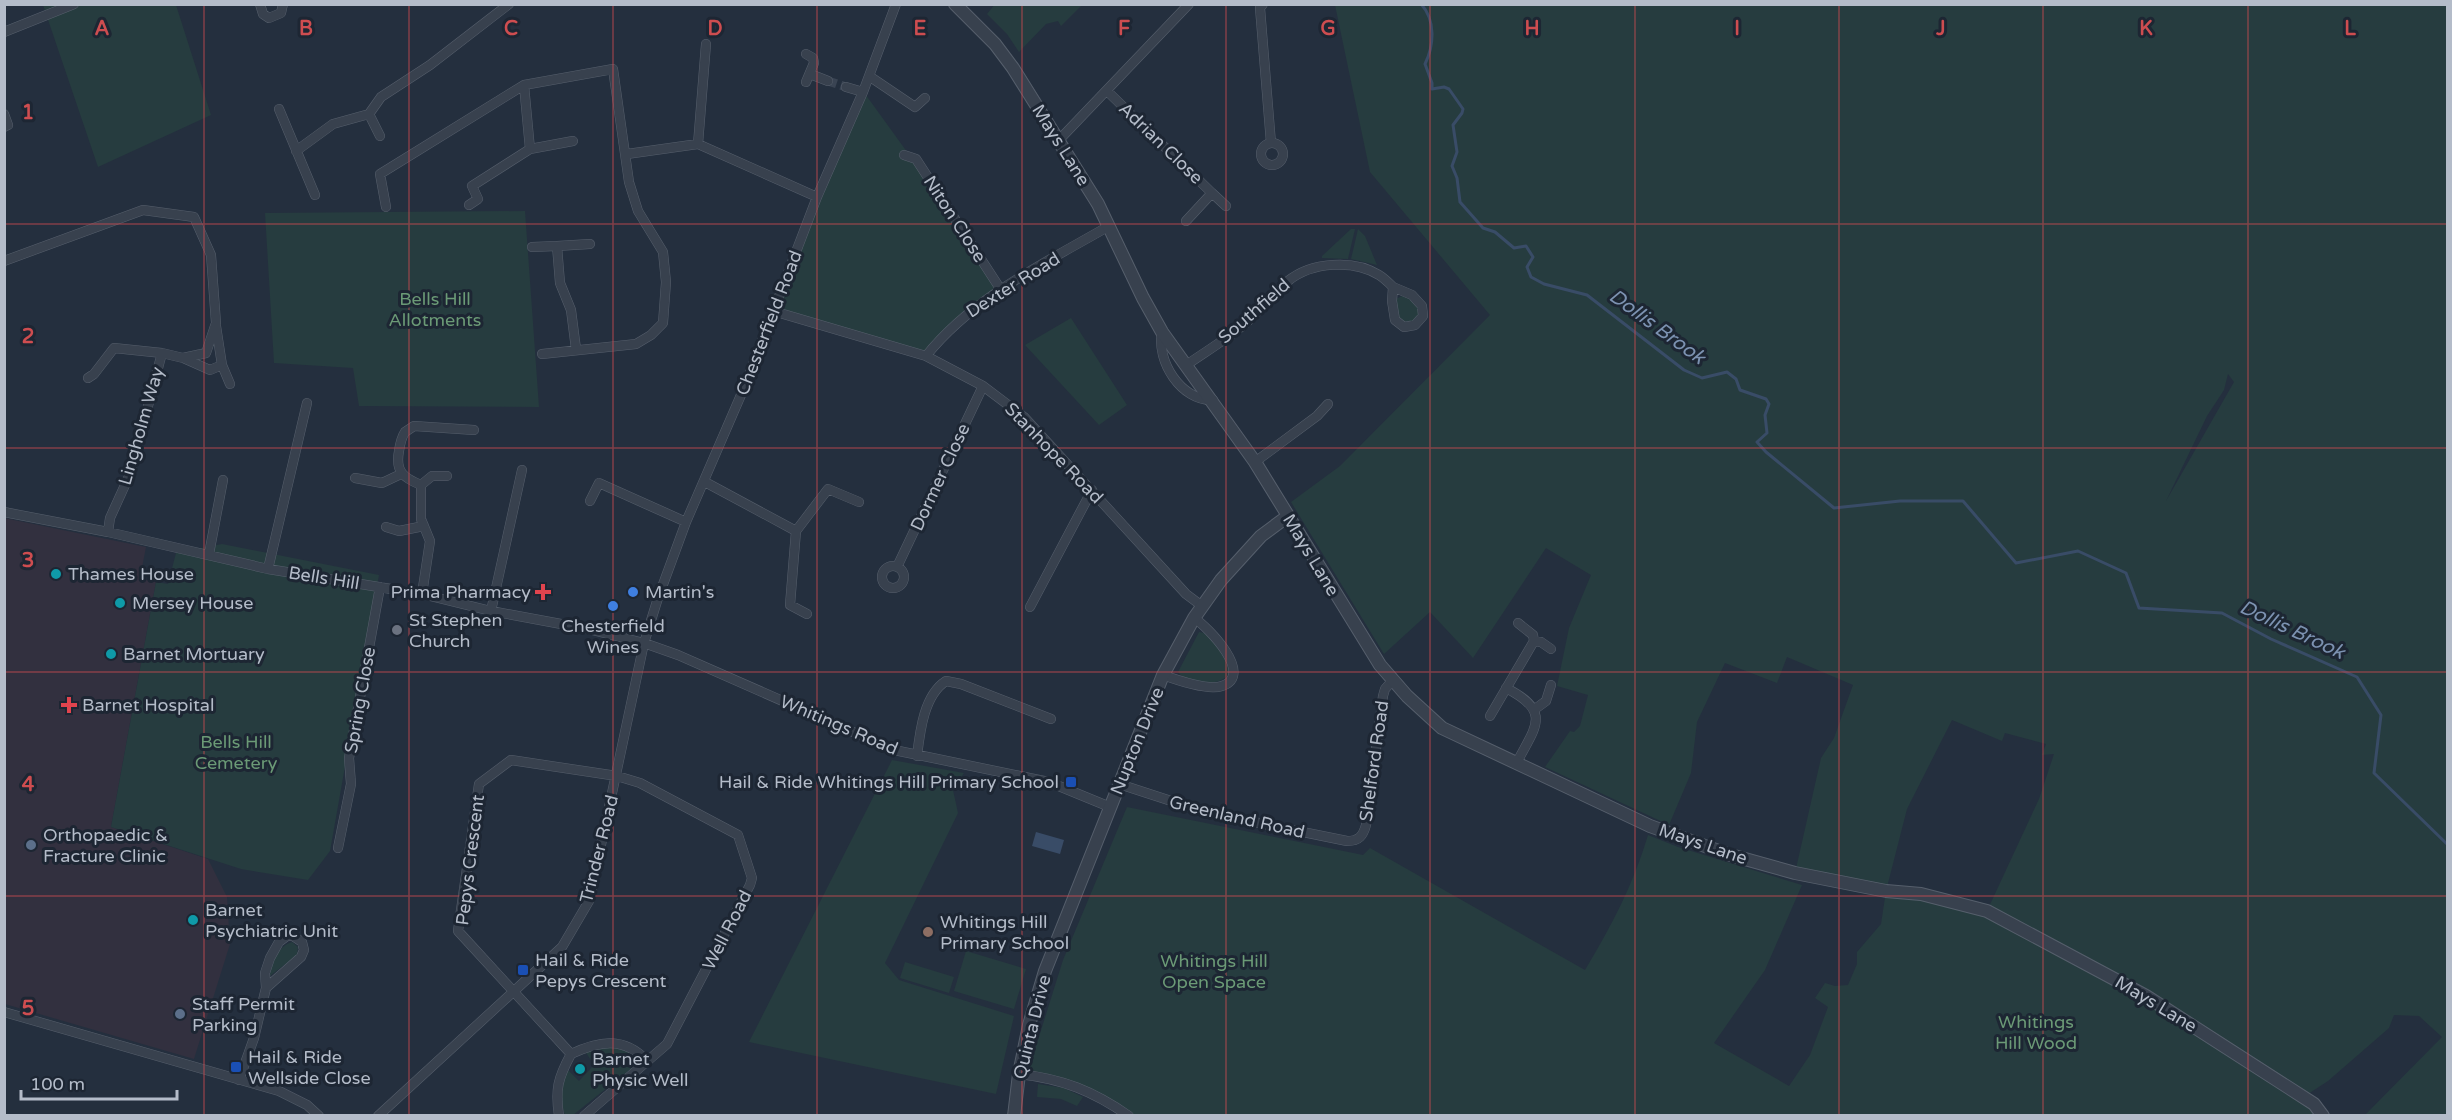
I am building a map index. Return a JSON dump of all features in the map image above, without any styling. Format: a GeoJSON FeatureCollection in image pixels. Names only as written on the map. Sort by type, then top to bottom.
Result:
{"type":"FeatureCollection","features":[{"type":"Feature","properties":{"kind":"street"},"geometry":{"type":"LineString","coordinates":[[4,32],[74,4]]}},
{"type":"Feature","properties":{"kind":"street"},"geometry":{"type":"LineString","coordinates":[[260,4],[262,14],[269,18],[281,13],[283,4]]}},
{"type":"Feature","properties":{"kind":"street"},"geometry":{"type":"LineString","coordinates":[[296,151],[333,124],[369,114],[381,97],[430,64],[509,4]]}},
{"type":"Feature","properties":{"kind":"street","name":"Chesterfield Road"},"geometry":{"type":"LineString","coordinates":[[644,643],[686,522],[705,482],[896,4]]}},
{"type":"Feature","properties":{"kind":"street","name":"Mays Lane"},"geometry":{"type":"LineString","coordinates":[[955,4],[1003,54],[1059,140],[1108,226],[1162,332],[1185,366],[1213,400],[1255,462],[1371,651],[1392,681],[1442,728],[1650,826],[1728,854],[1805,876],[1886,891],[1921,894],[1987,911],[2146,996],[2314,1104],[2323,1116]]}},
{"type":"Feature","properties":{"kind":"street"},"geometry":{"type":"LineString","coordinates":[[1059,140],[1189,4]]}},
{"type":"Feature","properties":{"kind":"street"},"geometry":{"type":"LineString","coordinates":[[1260,6],[1271,143]]}},
{"type":"Feature","properties":{"kind":"street"},"geometry":{"type":"LineString","coordinates":[[698,144],[706,44]]}},
{"type":"Feature","properties":{"kind":"street"},"geometry":{"type":"LineString","coordinates":[[806,54],[813,58],[814,63],[808,78],[828,81]]}},
{"type":"Feature","properties":{"kind":"street"},"geometry":{"type":"LineString","coordinates":[[386,207],[380,174],[524,85],[613,69],[627,154],[629,183],[638,211],[663,252],[666,282],[663,323],[651,335],[636,344],[542,354]]}},
{"type":"Feature","properties":{"kind":"street"},"geometry":{"type":"LineString","coordinates":[[869,76],[915,107],[925,98]]}},
{"type":"Feature","properties":{"kind":"street"},"geometry":{"type":"LineString","coordinates":[[524,85],[530,149]]}},
{"type":"Feature","properties":{"kind":"street"},"geometry":{"type":"LineString","coordinates":[[846,87],[862,92]]}},
{"type":"Feature","properties":{"kind":"street","name":"Adrian Close"},"geometry":{"type":"LineString","coordinates":[[1107,91],[1212,193],[1186,221]]}},
{"type":"Feature","properties":{"kind":"street"},"geometry":{"type":"LineString","coordinates":[[279,109],[315,195]]}},
{"type":"Feature","properties":{"kind":"street"},"geometry":{"type":"LineString","coordinates":[[4,114],[8,125],[4,127]]}},
{"type":"Feature","properties":{"kind":"street"},"geometry":{"type":"LineString","coordinates":[[369,114],[380,136]]}},
{"type":"Feature","properties":{"kind":"street"},"geometry":{"type":"LineString","coordinates":[[469,205],[478,199],[472,186],[530,149],[573,141]]}},
{"type":"Feature","properties":{"kind":"street"},"geometry":{"type":"LineString","coordinates":[[627,154],[698,144],[817,197]]}},
{"type":"Feature","properties":{"kind":"street","name":"Niton Close"},"geometry":{"type":"LineString","coordinates":[[904,154],[916,159],[1001,290]]}},
{"type":"Feature","properties":{"kind":"street"},"geometry":{"type":"LineString","coordinates":[[1212,193],[1226,206]]}},
{"type":"Feature","properties":{"kind":"street"},"geometry":{"type":"LineString","coordinates":[[4,261],[143,210],[194,217],[211,255],[222,365],[230,384]]}},
{"type":"Feature","properties":{"kind":"street","name":"Dexter Road"},"geometry":{"type":"LineString","coordinates":[[926,356],[941,336],[963,316],[1001,290],[1108,226]]}},
{"type":"Feature","properties":{"kind":"street"},"geometry":{"type":"LineString","coordinates":[[532,248],[590,244]]}},
{"type":"Feature","properties":{"kind":"street"},"geometry":{"type":"LineString","coordinates":[[557,246],[560,284],[572,310],[576,349]]}},
{"type":"Feature","properties":{"kind":"street","name":"Southfield"},"geometry":{"type":"LineString","coordinates":[[1185,366],[1246,323],[1288,280],[1309,270],[1332,265],[1364,268],[1380,275],[1393,287],[1412,295],[1422,306],[1423,316],[1415,326],[1404,327],[1395,320],[1392,301],[1393,287]]}},
{"type":"Feature","properties":{"kind":"street","name":"Stanhope Road"},"geometry":{"type":"LineString","coordinates":[[773,312],[926,356],[983,386],[1024,417],[1186,594],[1202,606]]}},
{"type":"Feature","properties":{"kind":"street"},"geometry":{"type":"LineString","coordinates":[[183,358],[206,353],[216,323]]}},
{"type":"Feature","properties":{"kind":"street","name":"Mays Lane"},"geometry":{"type":"LineString","coordinates":[[1162,332],[1160,345],[1164,359],[1175,378],[1187,391],[1201,400],[1213,400]]}},
{"type":"Feature","properties":{"kind":"street"},"geometry":{"type":"LineString","coordinates":[[88,378],[94,374],[114,348],[162,353],[183,358],[210,370],[222,365]]}},
{"type":"Feature","properties":{"kind":"street","name":"Lingholm Way"},"geometry":{"type":"LineString","coordinates":[[108,532],[110,518],[130,474],[162,353]]}},
{"type":"Feature","properties":{"kind":"street","name":"Dormer Close"},"geometry":{"type":"LineString","coordinates":[[897,567],[983,386]]}},
{"type":"Feature","properties":{"kind":"street"},"geometry":{"type":"LineString","coordinates":[[268,569],[307,403]]}},
{"type":"Feature","properties":{"kind":"street"},"geometry":{"type":"LineString","coordinates":[[1255,462],[1317,416],[1328,404]]}},
{"type":"Feature","properties":{"kind":"street"},"geometry":{"type":"LineString","coordinates":[[400,474],[397,459],[402,436],[408,428],[414,426],[474,430]]}},
{"type":"Feature","properties":{"kind":"street"},"geometry":{"type":"LineString","coordinates":[[491,611],[522,470]]}},
{"type":"Feature","properties":{"kind":"street"},"geometry":{"type":"LineString","coordinates":[[355,478],[382,483],[400,474]]}},
{"type":"Feature","properties":{"kind":"street"},"geometry":{"type":"LineString","coordinates":[[400,474],[421,485]]}},
{"type":"Feature","properties":{"kind":"street"},"geometry":{"type":"LineString","coordinates":[[421,485],[432,476],[447,476]]}},
{"type":"Feature","properties":{"kind":"street"},"geometry":{"type":"LineString","coordinates":[[209,554],[223,480]]}},
{"type":"Feature","properties":{"kind":"street"},"geometry":{"type":"LineString","coordinates":[[705,482],[796,531]]}},
{"type":"Feature","properties":{"kind":"street"},"geometry":{"type":"LineString","coordinates":[[590,501],[598,483],[686,522]]}},
{"type":"Feature","properties":{"kind":"street"},"geometry":{"type":"LineString","coordinates":[[421,485],[421,519],[429,541],[422,594]]}},
{"type":"Feature","properties":{"kind":"street"},"geometry":{"type":"LineString","coordinates":[[807,614],[790,605],[789,598],[796,531],[828,489],[859,502]]}},
{"type":"Feature","properties":{"kind":"street"},"geometry":{"type":"LineString","coordinates":[[1030,607],[1092,490]]}},
{"type":"Feature","properties":{"kind":"street","name":"Bells Hill"},"geometry":{"type":"LineString","coordinates":[[4,512],[108,532],[268,569],[422,594],[644,643]]}},
{"type":"Feature","properties":{"kind":"street","name":"Nupton Drive"},"geometry":{"type":"LineString","coordinates":[[1110,807],[1163,675],[1194,618],[1221,580],[1261,536],[1288,516]]}},
{"type":"Feature","properties":{"kind":"street"},"geometry":{"type":"LineString","coordinates":[[386,527],[399,531],[424,526]]}},
{"type":"Feature","properties":{"kind":"street","name":"Spring Close"},"geometry":{"type":"LineString","coordinates":[[338,848],[351,784],[349,758],[380,587]]}},
{"type":"Feature","properties":{"kind":"street","name":"Nupton Drive"},"geometry":{"type":"LineString","coordinates":[[1163,675],[1182,682],[1215,687],[1225,685],[1231,679],[1232,662],[1213,633],[1194,618]]}},
{"type":"Feature","properties":{"kind":"street"},"geometry":{"type":"LineString","coordinates":[[1490,716],[1533,640],[1533,635],[1518,623]]}},
{"type":"Feature","properties":{"kind":"street"},"geometry":{"type":"LineString","coordinates":[[1533,640],[1551,649]]}},
{"type":"Feature","properties":{"kind":"street","name":"Whitings Road"},"geometry":{"type":"LineString","coordinates":[[644,643],[678,655],[878,744],[916,756],[1049,782],[1110,807]]}},
{"type":"Feature","properties":{"kind":"street","name":"Trinder Road"},"geometry":{"type":"LineString","coordinates":[[378,1116],[562,947],[589,901],[644,643]]}},
{"type":"Feature","properties":{"kind":"street"},"geometry":{"type":"LineString","coordinates":[[916,756],[921,724],[937,687],[946,681],[961,684],[1051,719]]}},
{"type":"Feature","properties":{"kind":"street","name":"Shelford Road"},"geometry":{"type":"LineString","coordinates":[[1356,840],[1362,836],[1365,825],[1383,696],[1388,684],[1392,681]]}},
{"type":"Feature","properties":{"kind":"street"},"geometry":{"type":"LineString","coordinates":[[1535,709],[1546,701],[1551,686]]}},
{"type":"Feature","properties":{"kind":"street"},"geometry":{"type":"LineString","coordinates":[[1506,688],[1530,701],[1535,709],[1534,731],[1516,764]]}},
{"type":"Feature","properties":{"kind":"street","name":"Pepys Crescent"},"geometry":{"type":"LineString","coordinates":[[513,991],[458,931],[479,784],[512,760],[617,776]]}},
{"type":"Feature","properties":{"kind":"street","name":"Well Road"},"geometry":{"type":"LineString","coordinates":[[584,1116],[667,1044],[752,878],[738,835],[733,831],[652,789],[617,776]]}},
{"type":"Feature","properties":{"kind":"street","name":"Greenland Road"},"geometry":{"type":"LineString","coordinates":[[1119,784],[1205,812],[1336,839],[1356,840]]}},
{"type":"Feature","properties":{"kind":"street","name":"Quinta Drive"},"geometry":{"type":"LineString","coordinates":[[1014,1116],[1019,1074],[1030,1024],[1046,972],[1110,807]]}},
{"type":"Feature","properties":{"kind":"street"},"geometry":{"type":"LineString","coordinates":[[239,1080],[254,1038],[266,988],[265,973],[270,958],[279,942],[287,936],[293,936],[302,942],[304,950],[301,957],[266,988]]}},
{"type":"Feature","properties":{"kind":"street"},"geometry":{"type":"LineString","coordinates":[[513,991],[571,1054]]}},
{"type":"Feature","properties":{"kind":"street"},"geometry":{"type":"LineString","coordinates":[[4,1012],[279,1091],[307,1105],[319,1116]]}},
{"type":"Feature","properties":{"kind":"street"},"geometry":{"type":"LineString","coordinates":[[559,1116],[556,1093],[560,1075],[571,1054],[603,1042],[620,1044],[638,1052],[647,1061]]}},
{"type":"Feature","properties":{"kind":"street"},"geometry":{"type":"LineString","coordinates":[[1019,1074],[1065,1082],[1105,1099],[1129,1116]]}},
{"type":"Feature","properties":{"kind":"shaded area","name":"Barnet Hospital"},"geometry":{"type":"Polygon","coordinates":[[[4,518],[146,547],[140,578],[156,582],[111,827],[208,859],[227,897],[230,944],[194,1059],[5,1004],[4,518]]]}},
{"type":"Feature","properties":{"kind":"green space"},"geometry":{"type":"Polygon","coordinates":[[[995,4],[1082,5],[1061,26],[1058,21],[1046,24],[1019,52],[1007,34],[987,14],[995,4]]]}},
{"type":"Feature","properties":{"kind":"green space"},"geometry":{"type":"Polygon","coordinates":[[[43,5],[176,5],[211,115],[98,167],[43,5]]]}},
{"type":"Feature","properties":{"kind":"green space"},"geometry":{"type":"Polygon","coordinates":[[[1335,5],[2447,5],[2447,1115],[2365,1115],[2442,1037],[2419,1016],[2394,1015],[2389,1028],[2328,1081],[2305,1096],[2325,1116],[1129,1116],[1105,1099],[1027,1075],[1063,960],[1127,807],[1363,855],[1370,848],[1585,970],[1621,904],[1648,835],[1678,847],[1802,885],[1765,970],[1714,1043],[1789,1086],[1810,1055],[1828,1007],[1815,998],[1825,983],[1835,986],[1848,985],[1857,964],[1857,952],[1881,924],[1886,891],[1795,873],[1821,758],[1834,738],[1853,685],[1787,657],[1777,683],[1725,663],[1697,722],[1691,773],[1669,825],[1545,767],[1570,731],[1574,732],[1580,726],[1588,695],[1557,686],[1569,628],[1591,575],[1546,548],[1473,658],[1430,612],[1384,654],[1291,502],[1340,466],[1490,315],[1370,172],[1335,5]],[[2228,374],[2224,390],[2207,416],[2166,501],[2234,382],[2228,374]],[[1952,720],[1907,809],[1886,891],[1987,911],[2039,799],[2054,754],[2042,755],[2046,744],[2005,733],[2002,741],[1952,720]]]}},
{"type":"Feature","properties":{"kind":"green space"},"geometry":{"type":"Polygon","coordinates":[[[863,91],[970,239],[1001,290],[926,356],[773,312],[863,91]]]}},
{"type":"Feature","properties":{"kind":"green space","name":"Bells Hill Allotments"},"geometry":{"type":"Polygon","coordinates":[[[525,211],[539,407],[359,406],[353,368],[274,363],[265,213],[525,211]]]}},
{"type":"Feature","properties":{"kind":"green space"},"geometry":{"type":"Polygon","coordinates":[[[1351,229],[1355,229],[1348,259],[1322,258],[1322,256],[1351,229]]]}},
{"type":"Feature","properties":{"kind":"green space"},"geometry":{"type":"Polygon","coordinates":[[[1358,229],[1365,236],[1377,265],[1351,259],[1358,229]]]}},
{"type":"Feature","properties":{"kind":"green space"},"geometry":{"type":"Polygon","coordinates":[[[1402,296],[1408,297],[1419,307],[1419,315],[1412,322],[1402,321],[1398,316],[1396,299],[1402,296]]]}},
{"type":"Feature","properties":{"kind":"green space"},"geometry":{"type":"Polygon","coordinates":[[[1071,318],[1127,405],[1099,425],[1025,345],[1071,318]]]}},
{"type":"Feature","properties":{"kind":"green space","name":"Bells Hill Cemetery"},"geometry":{"type":"Polygon","coordinates":[[[222,544],[379,575],[330,851],[308,880],[241,869],[111,827],[156,582],[168,584],[176,553],[222,544]]]}},
{"type":"Feature","properties":{"kind":"green space"},"geometry":{"type":"Polygon","coordinates":[[[1199,632],[1215,642],[1226,661],[1229,673],[1219,681],[1195,682],[1178,672],[1199,632]]]}},
{"type":"Feature","properties":{"kind":"green space"},"geometry":{"type":"Polygon","coordinates":[[[892,760],[964,773],[953,790],[958,813],[885,963],[899,980],[1014,1016],[996,1094],[749,1042],[892,760]]]}},
{"type":"Feature","properties":{"kind":"green space"},"geometry":{"type":"Polygon","coordinates":[[[292,942],[298,947],[297,955],[270,976],[276,956],[283,947],[292,942]]]}},
{"type":"Feature","properties":{"kind":"green space"},"geometry":{"type":"Polygon","coordinates":[[[966,951],[1026,969],[1014,1009],[954,991],[966,951]]]}},
{"type":"Feature","properties":{"kind":"green space"},"geometry":{"type":"Polygon","coordinates":[[[905,962],[954,977],[949,993],[900,978],[905,962]]]}},
{"type":"Feature","properties":{"kind":"green space"},"geometry":{"type":"Polygon","coordinates":[[[600,1046],[629,1050],[638,1058],[637,1064],[573,1115],[565,1115],[558,1093],[567,1069],[579,1081],[594,1065],[585,1051],[600,1046]]]}},
{"type":"Feature","properties":{"kind":"green space"},"geometry":{"type":"Polygon","coordinates":[[[1038,1084],[1064,1088],[1083,1097],[1077,1106],[1061,1099],[1037,1097],[1038,1084]]]}},
{"type":"Feature","properties":{"kind":"water"},"geometry":{"type":"Polygon","coordinates":[[[1036,832],[1064,840],[1060,854],[1032,846],[1036,832]]]}},
{"type":"Feature","properties":{"kind":"waterway","name":"Dollis Brook"},"geometry":{"type":"LineString","coordinates":[[1421,4],[1426,10],[1431,25],[1432,41],[1425,64],[1432,89],[1444,87],[1449,89],[1463,109],[1453,125],[1457,152],[1452,166],[1457,178],[1460,202],[1483,228],[1495,232],[1514,248],[1526,246],[1533,257],[1527,267],[1531,277],[1544,284],[1587,295],[1684,370],[1702,378],[1727,372],[1736,379],[1740,390],[1766,399],[1769,404],[1765,415],[1767,433],[1757,442],[1834,508],[1900,501],[1963,501],[2016,563],[2078,551],[2126,573],[2139,608],[2222,613],[2271,639],[2357,677],[2381,715],[2374,773],[2448,845]]}},
{"type":"Feature","properties":{"kind":"tunnel"},"geometry":{"type":"LineString","coordinates":[[828,81],[846,87]]}},
{"type":"Feature","properties":{"kind":"place","name":"Thames House"},"geometry":{"type":"Point","coordinates":[56,574]}},
{"type":"Feature","properties":{"kind":"place","name":"Prima Pharmacy"},"geometry":{"type":"Point","coordinates":[543,592]}},
{"type":"Feature","properties":{"kind":"place","name":"Martin's"},"geometry":{"type":"Point","coordinates":[633,592]}},
{"type":"Feature","properties":{"kind":"place","name":"Mersey House"},"geometry":{"type":"Point","coordinates":[120,603]}},
{"type":"Feature","properties":{"kind":"place","name":"Chesterfield Wines"},"geometry":{"type":"Point","coordinates":[613,606]}},
{"type":"Feature","properties":{"kind":"place","name":"St Stephen Church"},"geometry":{"type":"Point","coordinates":[397,630]}},
{"type":"Feature","properties":{"kind":"place","name":"Barnet Mortuary"},"geometry":{"type":"Point","coordinates":[111,654]}},
{"type":"Feature","properties":{"kind":"place","name":"Barnet Hospital"},"geometry":{"type":"Point","coordinates":[69,705]}},
{"type":"Feature","properties":{"kind":"place","name":"Hail & Ride Whitings Hill Primary School"},"geometry":{"type":"Point","coordinates":[1071,782]}},
{"type":"Feature","properties":{"kind":"place","name":"Orthopaedic & Fracture Clinic"},"geometry":{"type":"Point","coordinates":[31,845]}},
{"type":"Feature","properties":{"kind":"place","name":"Barnet Psychiatric Unit"},"geometry":{"type":"Point","coordinates":[193,920]}},
{"type":"Feature","properties":{"kind":"place","name":"Whitings Hill Primary School"},"geometry":{"type":"Point","coordinates":[928,932]}},
{"type":"Feature","properties":{"kind":"place","name":"Hail & Ride Pepys Crescent"},"geometry":{"type":"Point","coordinates":[523,970]}},
{"type":"Feature","properties":{"kind":"place","name":"Staff Permit Parking"},"geometry":{"type":"Point","coordinates":[180,1014]}},
{"type":"Feature","properties":{"kind":"place","name":"Hail & Ride Wellside Close"},"geometry":{"type":"Point","coordinates":[236,1067]}},
{"type":"Feature","properties":{"kind":"place","name":"Barnet Physic Well"},"geometry":{"type":"Point","coordinates":[580,1069]}},
{"type":"Feature","properties":{"kind":"park label","name":"Whitings Hill Open Space"},"geometry":{"type":"Point","coordinates":[1214,971]}},
{"type":"Feature","properties":{"kind":"park label","name":"Whitings Hill Wood"},"geometry":{"type":"Point","coordinates":[2036,1032]}}]}
